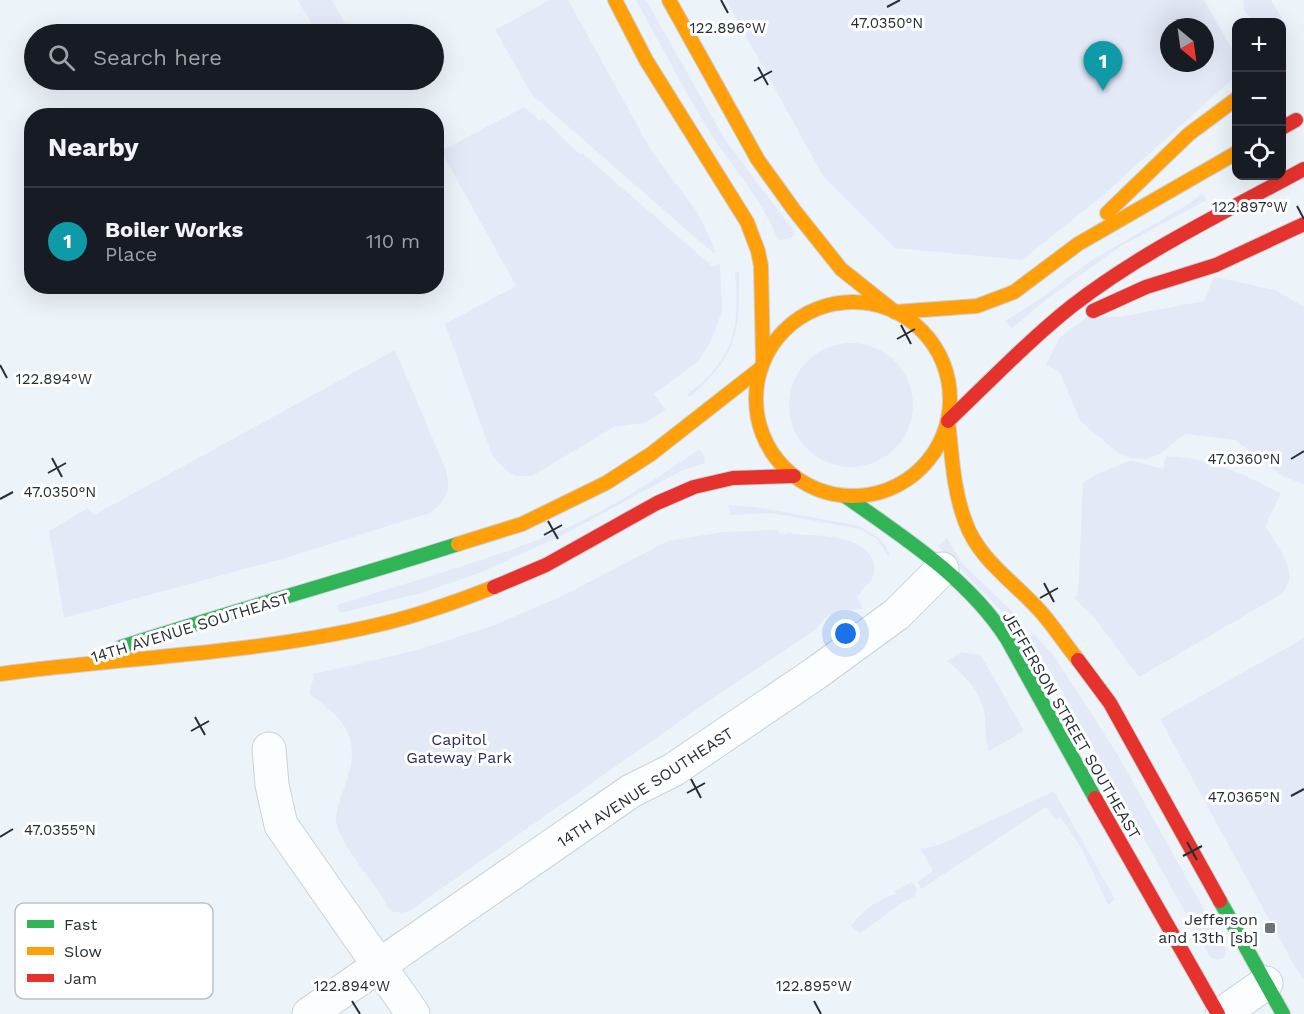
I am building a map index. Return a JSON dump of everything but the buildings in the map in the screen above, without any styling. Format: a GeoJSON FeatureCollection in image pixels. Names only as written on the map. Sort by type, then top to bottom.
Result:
{"type":"FeatureCollection","features":[{"type":"Feature","properties":{"kind":"main road"},"geometry":{"type":"LineString","coordinates":[[615,0],[646,60],[747,222],[761,266],[762,364],[756,392],[756,408],[764,441],[794,476],[819,490],[845,496],[862,496],[896,487],[919,471],[937,450],[948,421],[951,397],[946,367],[930,339],[913,322],[895,312],[841,269],[782,194],[733,118],[669,0]]}},
{"type":"Feature","properties":{"kind":"main road"},"geometry":{"type":"LineString","coordinates":[[1048,267],[1189,134],[1232,102]]}},
{"type":"Feature","properties":{"kind":"main road"},"geometry":{"type":"LineString","coordinates":[[1285,126],[1296,120]]}},
{"type":"Feature","properties":{"kind":"main road"},"geometry":{"type":"LineString","coordinates":[[762,364],[779,336],[801,317],[822,307],[846,302],[872,304],[895,312],[977,306],[1014,292],[1078,244],[1232,155]]}},
{"type":"Feature","properties":{"kind":"main road"},"geometry":{"type":"LineString","coordinates":[[948,421],[1044,332],[1089,294],[1170,243],[1304,169]]}},
{"type":"Feature","properties":{"kind":"main road"},"geometry":{"type":"LineString","coordinates":[[1044,332],[1071,323],[1146,287],[1216,265],[1304,224]]}},
{"type":"Feature","properties":{"kind":"main road","name":"14TH AVENUE SOUTHEAST"},"geometry":{"type":"LineString","coordinates":[[66,665],[228,613],[367,574],[522,524],[606,483],[651,454],[762,364]]}},
{"type":"Feature","properties":{"kind":"main road","name":"JEFFERSON STREET SOUTHEAST"},"geometry":{"type":"LineString","coordinates":[[948,421],[956,492],[972,537],[992,565],[1041,612],[1110,703],[1283,1014]]}},
{"type":"Feature","properties":{"kind":"main road","name":"14TH AVENUE SOUTHEAST"},"geometry":{"type":"LineString","coordinates":[[0,674],[66,665],[194,654],[331,635],[393,621],[456,602],[514,580],[567,554],[661,502],[693,488],[723,480],[794,476]]}},
{"type":"Feature","properties":{"kind":"main road","name":"JEFFERSON STREET SOUTHEAST"},"geometry":{"type":"LineString","coordinates":[[845,496],[921,550],[982,607],[1007,639],[1066,748],[1220,1014]]}},
{"type":"Feature","properties":{"kind":"street","name":"14TH AVENUE SOUTHEAST"},"geometry":{"type":"LineString","coordinates":[[309,1014],[631,791],[674,770],[816,673],[897,614],[942,569]]}},
{"type":"Feature","properties":{"kind":"street"},"geometry":{"type":"LineString","coordinates":[[269,749],[272,785],[281,825],[413,1014]]}},
{"type":"Feature","properties":{"kind":"street"},"geometry":{"type":"LineString","coordinates":[[1220,1014],[1266,983]]}},
{"type":"Feature","properties":{"kind":"green space"},"geometry":{"type":"Polygon","coordinates":[[[298,0],[332,0],[345,24],[312,24],[298,0]]]}},
{"type":"Feature","properties":{"kind":"green space"},"geometry":{"type":"Polygon","coordinates":[[[550,0],[568,0],[652,152],[698,213],[716,252],[713,253],[532,95],[495,30],[550,0]]]}},
{"type":"Feature","properties":{"kind":"green space"},"geometry":{"type":"Polygon","coordinates":[[[636,0],[646,0],[726,141],[796,234],[778,241],[758,201],[694,106],[636,0]]]}},
{"type":"Feature","properties":{"kind":"green space"},"geometry":{"type":"Polygon","coordinates":[[[726,0],[1204,0],[1232,49],[1232,80],[1101,197],[1022,260],[895,248],[823,176],[726,0]]]}},
{"type":"Feature","properties":{"kind":"green space"},"geometry":{"type":"Polygon","coordinates":[[[1243,0],[1271,0],[1282,18],[1250,18],[1244,10],[1243,0]]]}},
{"type":"Feature","properties":{"kind":"green space"},"geometry":{"type":"Polygon","coordinates":[[[524,107],[542,122],[541,117],[581,155],[581,152],[713,267],[720,264],[722,311],[711,341],[699,361],[654,394],[666,410],[644,423],[614,427],[532,476],[515,476],[502,467],[492,455],[445,324],[516,286],[444,156],[444,149],[524,107]]]}},
{"type":"Feature","properties":{"kind":"green space"},"geometry":{"type":"Polygon","coordinates":[[[1202,193],[1207,200],[1121,246],[1012,328],[1005,321],[1040,299],[1090,261],[1192,202],[1202,193]]]}},
{"type":"Feature","properties":{"kind":"green space"},"geometry":{"type":"Polygon","coordinates":[[[739,271],[738,311],[733,342],[718,368],[690,397],[687,395],[713,371],[730,345],[736,314],[735,272],[739,271]]]}},
{"type":"Feature","properties":{"kind":"green space"},"geometry":{"type":"Polygon","coordinates":[[[1214,277],[1276,290],[1304,307],[1304,484],[1284,477],[1235,440],[1185,434],[1160,454],[1147,459],[1131,458],[1118,453],[1081,422],[1060,373],[1046,365],[1059,338],[1088,316],[1119,317],[1204,301],[1214,277]]]}},
{"type":"Feature","properties":{"kind":"green space"},"geometry":{"type":"Polygon","coordinates":[[[851,343],[875,348],[895,361],[908,381],[913,405],[908,429],[895,449],[875,462],[851,467],[827,462],[807,449],[794,429],[789,405],[794,381],[807,361],[827,348],[851,343]]]}},
{"type":"Feature","properties":{"kind":"green space"},"geometry":{"type":"Polygon","coordinates":[[[395,350],[446,470],[448,489],[444,499],[430,513],[282,559],[64,618],[49,531],[88,508],[94,515],[395,350]]]}},
{"type":"Feature","properties":{"kind":"green space"},"geometry":{"type":"Polygon","coordinates":[[[699,449],[704,456],[705,463],[681,471],[563,535],[482,572],[422,593],[340,613],[337,606],[340,604],[504,552],[576,524],[630,495],[699,449]]]}},
{"type":"Feature","properties":{"kind":"green space"},"geometry":{"type":"Polygon","coordinates":[[[1166,456],[1211,463],[1253,479],[1281,494],[1265,526],[1286,560],[1289,578],[1280,595],[1139,677],[1092,615],[1074,598],[1078,594],[1083,483],[1093,476],[1131,460],[1163,469],[1166,456]]]}},
{"type":"Feature","properties":{"kind":"green space"},"geometry":{"type":"Polygon","coordinates":[[[728,505],[756,507],[860,526],[879,538],[890,555],[888,556],[878,540],[860,529],[771,513],[730,515],[728,505]]]}},
{"type":"Feature","properties":{"kind":"green space","name":"Capitol Gateway Park"},"geometry":{"type":"Polygon","coordinates":[[[779,530],[779,533],[838,538],[850,541],[868,552],[873,561],[874,570],[872,579],[857,597],[863,609],[837,612],[825,618],[817,629],[719,694],[411,910],[403,913],[390,911],[338,829],[337,812],[350,769],[351,743],[342,722],[309,694],[314,676],[309,675],[417,650],[492,626],[562,596],[668,541],[723,532],[779,530]]]}},
{"type":"Feature","properties":{"kind":"green space"},"geometry":{"type":"Polygon","coordinates":[[[947,538],[962,563],[1020,621],[1014,624],[938,546],[947,538]]]}},
{"type":"Feature","properties":{"kind":"green space"},"geometry":{"type":"Polygon","coordinates":[[[1034,634],[1055,657],[1119,757],[1226,949],[1224,958],[1216,960],[1210,957],[1062,691],[1048,668],[1023,637],[1034,634]]]}},
{"type":"Feature","properties":{"kind":"green space"},"geometry":{"type":"Polygon","coordinates":[[[1304,638],[1304,979],[1295,967],[1160,719],[1304,638]]]}},
{"type":"Feature","properties":{"kind":"green space"},"geometry":{"type":"Polygon","coordinates":[[[961,652],[981,655],[1024,731],[989,751],[981,701],[966,679],[947,661],[961,652]]]}},
{"type":"Feature","properties":{"kind":"green space"},"geometry":{"type":"Polygon","coordinates":[[[1054,791],[1115,899],[1108,905],[1082,849],[1060,817],[1056,820],[1046,807],[921,889],[918,882],[933,870],[920,849],[939,845],[1054,791]]]}},
{"type":"Feature","properties":{"kind":"green space"},"geometry":{"type":"Polygon","coordinates":[[[912,882],[917,889],[915,896],[860,933],[851,926],[871,906],[883,898],[896,894],[895,891],[912,882]]]}},
{"type":"Feature","properties":{"kind":"traffic: fast"},"geometry":{"type":"LineString","coordinates":[[845,496],[933,560],[954,578],[991,617],[1007,639],[1095,798]]}},
{"type":"Feature","properties":{"kind":"traffic: fast"},"geometry":{"type":"LineString","coordinates":[[121,647],[458,544]]}},
{"type":"Feature","properties":{"kind":"traffic: fast"},"geometry":{"type":"LineString","coordinates":[[1220,901],[1283,1014]]}},
{"type":"Feature","properties":{"kind":"traffic: slow"},"geometry":{"type":"LineString","coordinates":[[615,0],[646,60],[747,222],[761,266],[763,361]]}},
{"type":"Feature","properties":{"kind":"traffic: slow"},"geometry":{"type":"LineString","coordinates":[[669,0],[758,160],[794,210],[841,269],[895,312]]}},
{"type":"Feature","properties":{"kind":"traffic: slow"},"geometry":{"type":"LineString","coordinates":[[1107,213],[1189,134],[1232,102]]}},
{"type":"Feature","properties":{"kind":"traffic: slow"},"geometry":{"type":"LineString","coordinates":[[895,312],[977,306],[1014,292],[1078,244],[1232,155]]}},
{"type":"Feature","properties":{"kind":"traffic: slow"},"geometry":{"type":"LineString","coordinates":[[843,302],[863,302],[899,313],[922,330],[934,345],[943,362],[950,389],[950,399],[950,409],[943,436],[934,453],[922,468],[907,480],[890,489],[863,496],[843,496],[807,485],[778,461],[767,445],[760,427],[756,409],[756,389],[767,353],[791,324],[807,313],[825,306],[843,302]]}},
{"type":"Feature","properties":{"kind":"traffic: slow"},"geometry":{"type":"LineString","coordinates":[[458,544],[522,524],[606,483],[651,454],[761,368]]}},
{"type":"Feature","properties":{"kind":"traffic: slow"},"geometry":{"type":"LineString","coordinates":[[948,421],[958,497],[971,535],[988,559],[1041,612],[1078,660]]}},
{"type":"Feature","properties":{"kind":"traffic: slow"},"geometry":{"type":"LineString","coordinates":[[0,674],[237,649],[331,635],[407,617],[494,587]]}},
{"type":"Feature","properties":{"kind":"traffic: jam"},"geometry":{"type":"LineString","coordinates":[[1286,126],[1296,120]]}},
{"type":"Feature","properties":{"kind":"traffic: jam"},"geometry":{"type":"LineString","coordinates":[[948,421],[1040,333],[1099,286],[1185,233],[1304,169]]}},
{"type":"Feature","properties":{"kind":"traffic: jam"},"geometry":{"type":"LineString","coordinates":[[1093,311],[1146,287],[1216,265],[1304,224]]}},
{"type":"Feature","properties":{"kind":"traffic: jam"},"geometry":{"type":"LineString","coordinates":[[494,587],[546,565],[657,503],[694,487],[733,478],[794,476]]}},
{"type":"Feature","properties":{"kind":"traffic: jam"},"geometry":{"type":"LineString","coordinates":[[1078,660],[1110,703],[1220,901]]}},
{"type":"Feature","properties":{"kind":"traffic: jam"},"geometry":{"type":"LineString","coordinates":[[1095,798],[1218,1014]]}},
{"type":"Feature","properties":{"kind":"place","name":"Boiler Works"},"geometry":{"type":"Point","coordinates":[1103,91]}},
{"type":"Feature","properties":{"kind":"place","name":"Jefferson and 13th [sb]"},"geometry":{"type":"Point","coordinates":[1270,928]}}]}
